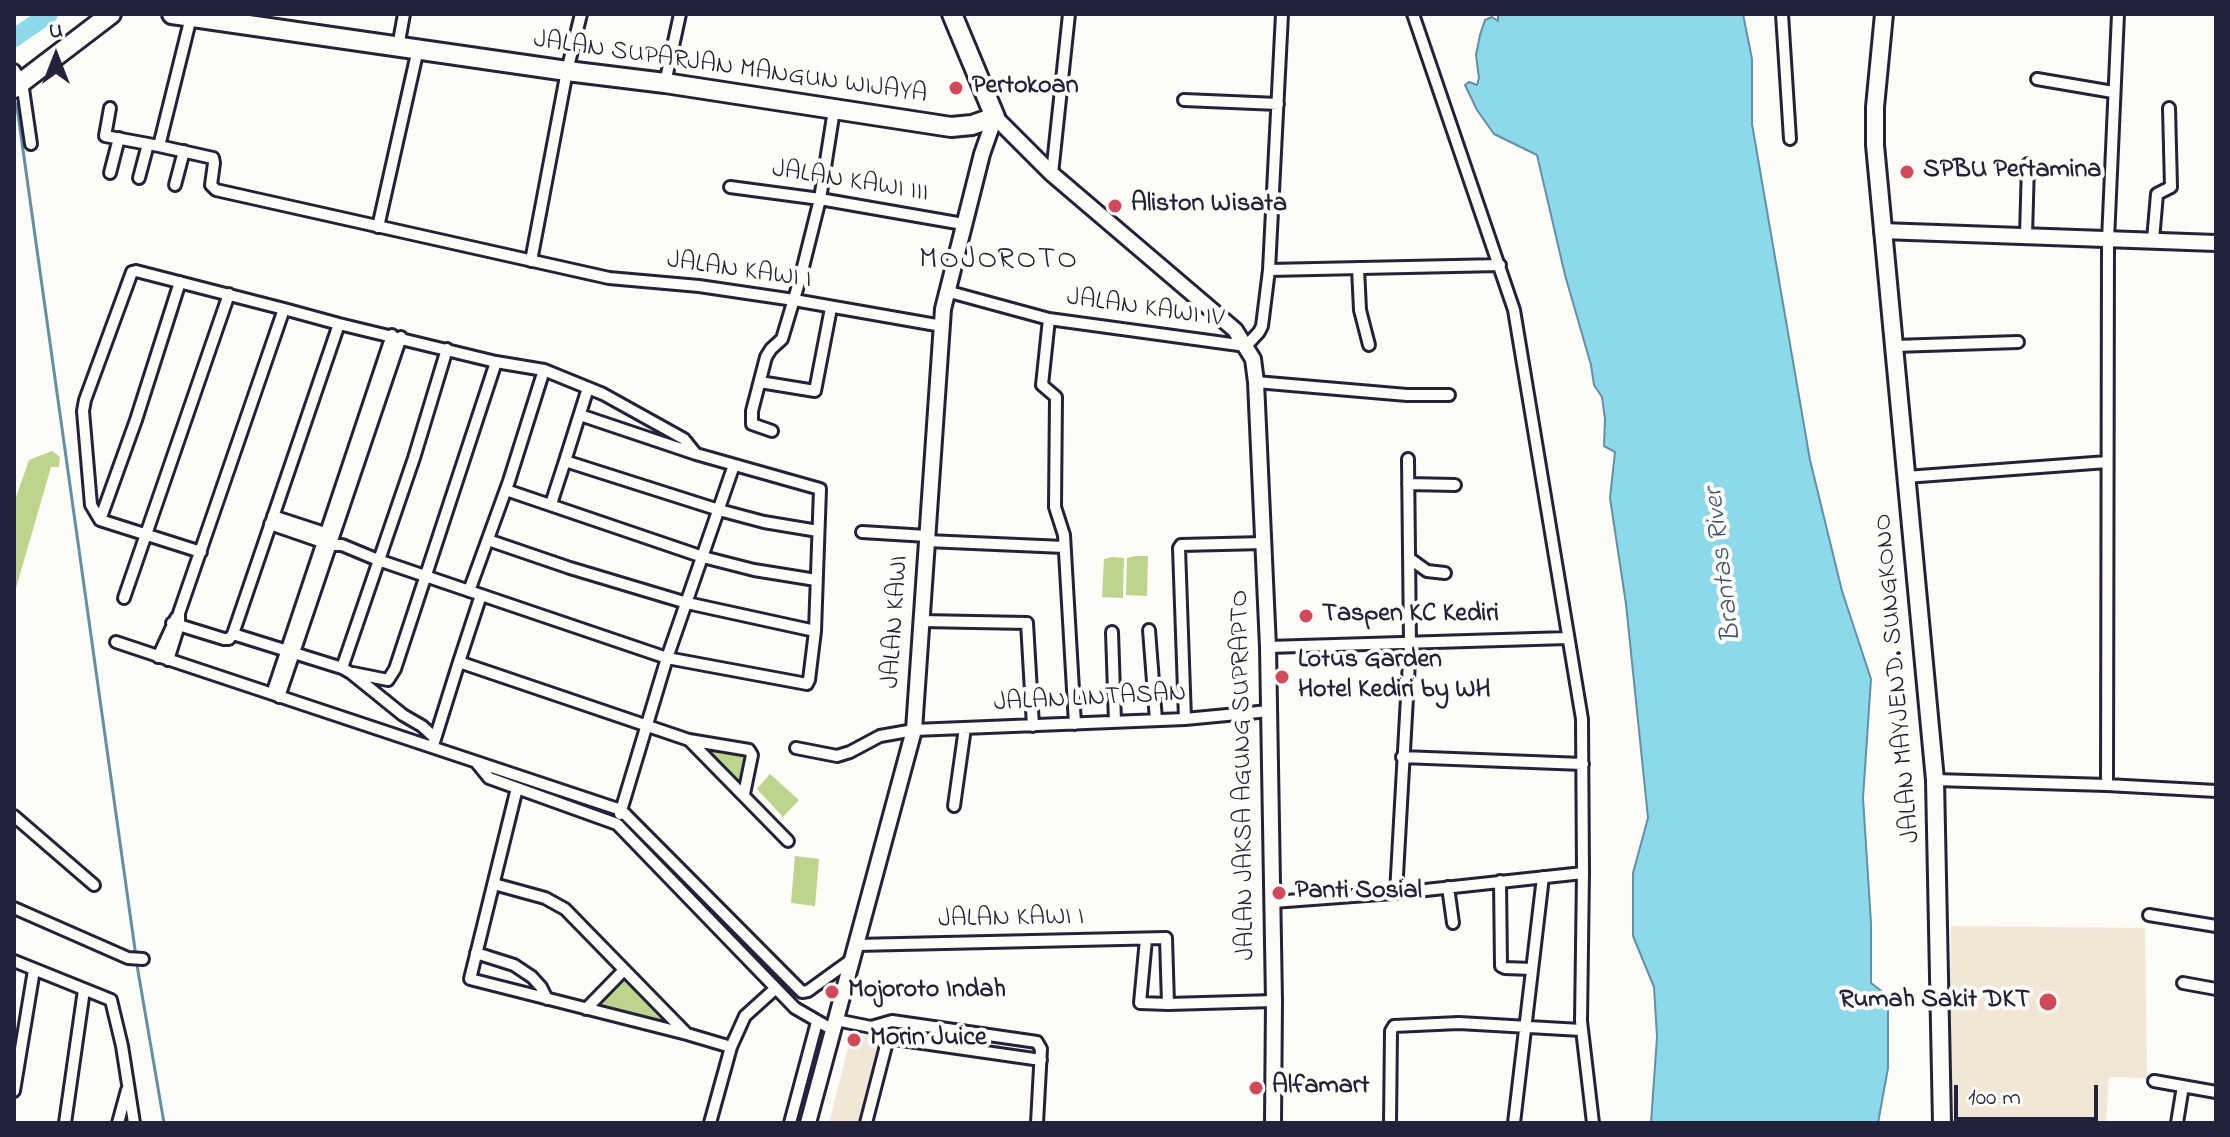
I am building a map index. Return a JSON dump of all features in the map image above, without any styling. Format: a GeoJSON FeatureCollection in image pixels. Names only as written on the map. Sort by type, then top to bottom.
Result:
{"type":"FeatureCollection","features":[{"type":"Feature","properties":{"kind":"highway"},"geometry":{"type":"LineString","coordinates":[[17,80],[111,14]]}},
{"type":"Feature","properties":{"kind":"highway","name":"JALAN SUPARJAN MANGUN WIJAYA"},"geometry":{"type":"LineString","coordinates":[[172,14],[665,83],[951,127],[972,125],[995,117]]}},
{"type":"Feature","properties":{"kind":"highway"},"geometry":{"type":"LineString","coordinates":[[952,14],[995,117]]}},
{"type":"Feature","properties":{"kind":"main road","name":"JALAN MAYJEND. SUNGKONO"},"geometry":{"type":"LineString","coordinates":[[1884,14],[1875,107],[1875,145],[1935,780],[1942,1123]]}},
{"type":"Feature","properties":{"kind":"main road"},"geometry":{"type":"LineString","coordinates":[[995,117],[1052,174],[1235,330],[1246,346]]}},
{"type":"Feature","properties":{"kind":"main road","name":"JALAN KAWI"},"geometry":{"type":"LineString","coordinates":[[808,1123],[914,730],[946,291],[982,154],[995,117]]}},
{"type":"Feature","properties":{"kind":"main road"},"geometry":{"type":"LineString","coordinates":[[1882,231],[2216,243]]}},
{"type":"Feature","properties":{"kind":"main road","name":"JALAN JAKSA AGUNG SUPRAPTO"},"geometry":{"type":"LineString","coordinates":[[1246,346],[1253,359],[1256,382],[1268,647],[1273,1123]]}},
{"type":"Feature","properties":{"kind":"street"},"geometry":{"type":"LineString","coordinates":[[398,47],[404,14]]}},
{"type":"Feature","properties":{"kind":"street"},"geometry":{"type":"LineString","coordinates":[[531,261],[567,71],[581,14]]}},
{"type":"Feature","properties":{"kind":"street"},"geometry":{"type":"LineString","coordinates":[[665,83],[680,14]]}},
{"type":"Feature","properties":{"kind":"street"},"geometry":{"type":"LineString","coordinates":[[1052,174],[1069,14]]}},
{"type":"Feature","properties":{"kind":"street"},"geometry":{"type":"LineString","coordinates":[[1246,346],[1262,326],[1269,270],[1282,14]]}},
{"type":"Feature","properties":{"kind":"street"},"geometry":{"type":"LineString","coordinates":[[1413,14],[1514,310],[1582,719],[1581,1030],[1593,1123]]}},
{"type":"Feature","properties":{"kind":"street"},"geometry":{"type":"LineString","coordinates":[[1782,14],[1790,139]]}},
{"type":"Feature","properties":{"kind":"street"},"geometry":{"type":"LineString","coordinates":[[2107,785],[2108,240],[2118,14]]}},
{"type":"Feature","properties":{"kind":"street"},"geometry":{"type":"LineString","coordinates":[[139,178],[153,145],[191,17]]}},
{"type":"Feature","properties":{"kind":"street"},"geometry":{"type":"LineString","coordinates":[[378,227],[418,49]]}},
{"type":"Feature","properties":{"kind":"street"},"geometry":{"type":"LineString","coordinates":[[2037,79],[2113,92]]}},
{"type":"Feature","properties":{"kind":"street"},"geometry":{"type":"LineString","coordinates":[[17,80],[31,144]]}},
{"type":"Feature","properties":{"kind":"street"},"geometry":{"type":"LineString","coordinates":[[1184,100],[1278,104]]}},
{"type":"Feature","properties":{"kind":"street"},"geometry":{"type":"LineString","coordinates":[[110,108],[105,136],[184,151],[175,185]]}},
{"type":"Feature","properties":{"kind":"street"},"geometry":{"type":"LineString","coordinates":[[2153,240],[2157,194],[2171,187],[2169,108]]}},
{"type":"Feature","properties":{"kind":"street"},"geometry":{"type":"LineString","coordinates":[[772,431],[751,422],[752,411],[766,357],[783,336],[794,300],[820,199],[834,110]]}},
{"type":"Feature","properties":{"kind":"street"},"geometry":{"type":"LineString","coordinates":[[110,173],[119,138]]}},
{"type":"Feature","properties":{"kind":"street","name":"JALAN KAWI I"},"geometry":{"type":"LineString","coordinates":[[184,151],[213,158],[211,185],[216,190],[609,278],[699,286],[942,326]]}},
{"type":"Feature","properties":{"kind":"street"},"geometry":{"type":"LineString","coordinates":[[2026,236],[2028,164]]}},
{"type":"Feature","properties":{"kind":"street","name":"JALAN KAWI III"},"geometry":{"type":"LineString","coordinates":[[730,187],[963,224]]}},
{"type":"Feature","properties":{"kind":"street"},"geometry":{"type":"LineString","coordinates":[[1269,270],[1500,265]]}},
{"type":"Feature","properties":{"kind":"street"},"geometry":{"type":"LineString","coordinates":[[1358,268],[1360,310],[1369,345]]}},
{"type":"Feature","properties":{"kind":"street"},"geometry":{"type":"LineString","coordinates":[[201,552],[100,520],[91,505],[83,419],[85,400],[132,272],[136,271],[339,324],[496,362],[544,370],[603,394],[684,439],[696,454]]}},
{"type":"Feature","properties":{"kind":"street"},"geometry":{"type":"LineString","coordinates":[[100,520],[180,282]]}},
{"type":"Feature","properties":{"kind":"street","name":"JALAN KAWI IV"},"geometry":{"type":"LineString","coordinates":[[946,291],[1049,319],[1246,346]]}},
{"type":"Feature","properties":{"kind":"street"},"geometry":{"type":"LineString","coordinates":[[124,598],[229,294]]}},
{"type":"Feature","properties":{"kind":"street"},"geometry":{"type":"LineString","coordinates":[[760,382],[815,391],[831,308]]}},
{"type":"Feature","properties":{"kind":"street"},"geometry":{"type":"LineString","coordinates":[[163,658],[284,309]]}},
{"type":"Feature","properties":{"kind":"street"},"geometry":{"type":"LineString","coordinates":[[1049,319],[1042,385],[1056,397],[1055,507],[1063,529],[1075,724]]}},
{"type":"Feature","properties":{"kind":"street"},"geometry":{"type":"LineString","coordinates":[[177,620],[224,639],[229,639],[233,634],[339,324]]}},
{"type":"Feature","properties":{"kind":"street"},"geometry":{"type":"LineString","coordinates":[[275,696],[331,540],[396,336]]}},
{"type":"Feature","properties":{"kind":"street"},"geometry":{"type":"LineString","coordinates":[[1894,346],[2018,342]]}},
{"type":"Feature","properties":{"kind":"street"},"geometry":{"type":"LineString","coordinates":[[346,671],[378,560],[414,458],[447,349]]}},
{"type":"Feature","properties":{"kind":"street"},"geometry":{"type":"LineString","coordinates":[[233,634],[346,671],[384,680],[390,678],[496,362]]}},
{"type":"Feature","properties":{"kind":"street"},"geometry":{"type":"LineString","coordinates":[[469,591],[506,490],[544,370]]}},
{"type":"Feature","properties":{"kind":"street"},"geometry":{"type":"LineString","coordinates":[[1256,382],[1407,395],[1449,395]]}},
{"type":"Feature","properties":{"kind":"street"},"geometry":{"type":"LineString","coordinates":[[551,504],[588,388]]}},
{"type":"Feature","properties":{"kind":"street"},"geometry":{"type":"LineString","coordinates":[[272,520],[378,560],[667,658],[807,684],[815,631],[819,487],[696,454],[580,415]]}},
{"type":"Feature","properties":{"kind":"street"},"geometry":{"type":"LineString","coordinates":[[1396,893],[1410,644],[1408,459]]}},
{"type":"Feature","properties":{"kind":"street"},"geometry":{"type":"LineString","coordinates":[[565,461],[719,510],[764,522],[818,531]]}},
{"type":"Feature","properties":{"kind":"street"},"geometry":{"type":"LineString","coordinates":[[1906,477],[2107,462]]}},
{"type":"Feature","properties":{"kind":"street"},"geometry":{"type":"LineString","coordinates":[[617,824],[667,658],[734,465]]}},
{"type":"Feature","properties":{"kind":"street"},"geometry":{"type":"LineString","coordinates":[[1408,484],[1455,485]]}},
{"type":"Feature","properties":{"kind":"street"},"geometry":{"type":"LineString","coordinates":[[506,490],[703,557],[754,570],[816,580]]}},
{"type":"Feature","properties":{"kind":"street"},"geometry":{"type":"LineString","coordinates":[[862,532],[1064,547]]}},
{"type":"Feature","properties":{"kind":"street"},"geometry":{"type":"LineString","coordinates":[[488,540],[687,603],[815,631]]}},
{"type":"Feature","properties":{"kind":"street"},"geometry":{"type":"LineString","coordinates":[[1185,719],[1179,548],[1181,545],[1264,543]]}},
{"type":"Feature","properties":{"kind":"street"},"geometry":{"type":"LineString","coordinates":[[1409,558],[1427,571],[1445,573]]}},
{"type":"Feature","properties":{"kind":"street"},"geometry":{"type":"LineString","coordinates":[[434,743],[481,595]]}},
{"type":"Feature","properties":{"kind":"street"},"geometry":{"type":"LineString","coordinates":[[921,621],[1027,623],[1033,726]]}},
{"type":"Feature","properties":{"kind":"street"},"geometry":{"type":"LineString","coordinates":[[1149,630],[1156,720]]}},
{"type":"Feature","properties":{"kind":"street"},"geometry":{"type":"LineString","coordinates":[[1112,632],[1115,722]]}},
{"type":"Feature","properties":{"kind":"street"},"geometry":{"type":"LineString","coordinates":[[1268,647],[1568,638]]}},
{"type":"Feature","properties":{"kind":"street"},"geometry":{"type":"LineString","coordinates":[[116,642],[275,696],[434,743],[476,762],[621,810],[802,992],[808,991],[851,960]]}},
{"type":"Feature","properties":{"kind":"street"},"geometry":{"type":"LineString","coordinates":[[459,662],[689,740],[749,750],[752,755],[744,794]]}},
{"type":"Feature","properties":{"kind":"street"},"geometry":{"type":"LineString","coordinates":[[346,671],[422,726],[434,743]]}},
{"type":"Feature","properties":{"kind":"street","name":"JALAN LINTASAN"},"geometry":{"type":"LineString","coordinates":[[796,748],[837,756],[880,736],[914,730],[1185,719],[1269,711]]}},
{"type":"Feature","properties":{"kind":"street"},"geometry":{"type":"LineString","coordinates":[[954,806],[965,728]]}},
{"type":"Feature","properties":{"kind":"street"},"geometry":{"type":"LineString","coordinates":[[689,740],[788,841]]}},
{"type":"Feature","properties":{"kind":"street"},"geometry":{"type":"LineString","coordinates":[[1402,757],[1583,764]]}},
{"type":"Feature","properties":{"kind":"street"},"geometry":{"type":"LineString","coordinates":[[476,762],[489,778],[617,824],[795,1008],[817,1022],[871,1027],[892,1021],[1031,1041],[1040,1045],[1037,1123]]}},
{"type":"Feature","properties":{"kind":"street"},"geometry":{"type":"LineString","coordinates":[[1935,780],[2216,791]]}},
{"type":"Feature","properties":{"kind":"street"},"geometry":{"type":"LineString","coordinates":[[517,788],[470,979],[731,1047]]}},
{"type":"Feature","properties":{"kind":"street"},"geometry":{"type":"LineString","coordinates":[[14,816],[94,885]]}},
{"type":"Feature","properties":{"kind":"street"},"geometry":{"type":"LineString","coordinates":[[1273,902],[1396,893],[1583,873]]}},
{"type":"Feature","properties":{"kind":"street"},"geometry":{"type":"LineString","coordinates":[[1514,1123],[1543,877]]}},
{"type":"Feature","properties":{"kind":"street"},"geometry":{"type":"LineString","coordinates":[[1500,881],[1501,966],[1532,969]]}},
{"type":"Feature","properties":{"kind":"street"},"geometry":{"type":"LineString","coordinates":[[494,884],[545,898],[565,909],[687,1034]]}},
{"type":"Feature","properties":{"kind":"street"},"geometry":{"type":"LineString","coordinates":[[1448,887],[1453,923]]}},
{"type":"Feature","properties":{"kind":"street"},"geometry":{"type":"LineString","coordinates":[[14,908],[139,959]]}},
{"type":"Feature","properties":{"kind":"street"},"geometry":{"type":"LineString","coordinates":[[2149,915],[2216,926]]}},
{"type":"Feature","properties":{"kind":"street","name":"JALAN KAWI I"},"geometry":{"type":"LineString","coordinates":[[856,945],[1167,938],[1168,1004]]}},
{"type":"Feature","properties":{"kind":"street"},"geometry":{"type":"LineString","coordinates":[[1146,939],[1140,1003],[1274,1001]]}},
{"type":"Feature","properties":{"kind":"street"},"geometry":{"type":"LineString","coordinates":[[476,953],[514,965],[532,977],[547,999]]}},
{"type":"Feature","properties":{"kind":"street"},"geometry":{"type":"LineString","coordinates":[[751,963],[762,953]]}},
{"type":"Feature","properties":{"kind":"street"},"geometry":{"type":"LineString","coordinates":[[14,961],[106,996],[114,1004],[134,1123]]}},
{"type":"Feature","properties":{"kind":"street"},"geometry":{"type":"LineString","coordinates":[[14,1091],[34,970]]}},
{"type":"Feature","properties":{"kind":"street"},"geometry":{"type":"LineString","coordinates":[[586,1009],[624,970]]}},
{"type":"Feature","properties":{"kind":"street"},"geometry":{"type":"LineString","coordinates":[[2183,983],[2216,989]]}},
{"type":"Feature","properties":{"kind":"street"},"geometry":{"type":"LineString","coordinates":[[710,1123],[731,1047],[745,1016],[776,988]]}},
{"type":"Feature","properties":{"kind":"street"},"geometry":{"type":"LineString","coordinates":[[65,1123],[84,990]]}},
{"type":"Feature","properties":{"kind":"street"},"geometry":{"type":"LineString","coordinates":[[866,1123],[892,1021]]}},
{"type":"Feature","properties":{"kind":"street"},"geometry":{"type":"LineString","coordinates":[[790,1123],[817,1022]]}},
{"type":"Feature","properties":{"kind":"street"},"geometry":{"type":"LineString","coordinates":[[1390,1123],[1391,1031],[1394,1026],[1459,1023],[1581,1030]]}},
{"type":"Feature","properties":{"kind":"street"},"geometry":{"type":"LineString","coordinates":[[871,1027],[888,1038],[1041,1060]]}},
{"type":"Feature","properties":{"kind":"street"},"geometry":{"type":"LineString","coordinates":[[2154,1081],[2216,1092]]}},
{"type":"Feature","properties":{"kind":"street"},"geometry":{"type":"LineString","coordinates":[[2177,1123],[2183,1086]]}},
{"type":"Feature","properties":{"kind":"street"},"geometry":{"type":"LineString","coordinates":[[118,1123],[128,1087]]}},
{"type":"Feature","properties":{"kind":"shaded area","name":"Rumah Sakit DKT"},"geometry":{"type":"Polygon","coordinates":[[[1951,926],[2145,928],[2147,1078],[2109,1077],[2106,1123],[1948,1123],[1951,926]]]}},
{"type":"Feature","properties":{"kind":"shaded area"},"geometry":{"type":"Polygon","coordinates":[[[852,1032],[883,1041],[861,1123],[829,1123],[852,1032]]]}},
{"type":"Feature","properties":{"kind":"green space"},"geometry":{"type":"Polygon","coordinates":[[[52,451],[60,457],[59,467],[51,467],[14,595],[14,503],[29,460],[52,451]]]}},
{"type":"Feature","properties":{"kind":"green space"},"geometry":{"type":"Polygon","coordinates":[[[1148,556],[1147,596],[1126,595],[1127,558],[1148,556]]]}},
{"type":"Feature","properties":{"kind":"green space"},"geometry":{"type":"Polygon","coordinates":[[[1124,558],[1123,598],[1102,597],[1104,559],[1124,558]]]}},
{"type":"Feature","properties":{"kind":"green space"},"geometry":{"type":"Polygon","coordinates":[[[698,745],[748,755],[742,787],[698,745]]]}},
{"type":"Feature","properties":{"kind":"green space"},"geometry":{"type":"Polygon","coordinates":[[[770,774],[799,800],[783,817],[757,789],[770,774]]]}},
{"type":"Feature","properties":{"kind":"green space"},"geometry":{"type":"Polygon","coordinates":[[[795,856],[819,859],[815,906],[791,903],[795,856]]]}},
{"type":"Feature","properties":{"kind":"green space"},"geometry":{"type":"Polygon","coordinates":[[[624,978],[672,1025],[597,1003],[624,978]]]}},
{"type":"Feature","properties":{"kind":"water","name":"Brantas River"},"geometry":{"type":"Polygon","coordinates":[[[1498,14],[1743,14],[1752,59],[1752,124],[1810,460],[1842,591],[1871,679],[1863,798],[1871,923],[1871,983],[1888,996],[1888,1068],[1878,1123],[1651,1123],[1657,1037],[1654,987],[1633,936],[1633,873],[1648,818],[1626,604],[1610,498],[1615,452],[1604,446],[1602,397],[1594,385],[1537,155],[1494,134],[1477,110],[1465,85],[1469,82],[1477,85],[1476,55],[1480,35],[1485,20],[1492,17],[1498,21],[1498,14]]]}},
{"type":"Feature","properties":{"kind":"waterway"},"geometry":{"type":"LineString","coordinates":[[14,38],[49,14]]}},
{"type":"Feature","properties":{"kind":"waterway"},"geometry":{"type":"LineString","coordinates":[[14,101],[138,971],[164,1123]]}},
{"type":"Feature","properties":{"kind":"place","name":"Pertokoan"},"geometry":{"type":"Point","coordinates":[956,88]}},
{"type":"Feature","properties":{"kind":"place","name":"SPBU Pertamina"},"geometry":{"type":"Point","coordinates":[1907,172]}},
{"type":"Feature","properties":{"kind":"place","name":"Aliston Wisata"},"geometry":{"type":"Point","coordinates":[1115,206]}},
{"type":"Feature","properties":{"kind":"place","name":"Taspen KC Kediri"},"geometry":{"type":"Point","coordinates":[1306,616]}},
{"type":"Feature","properties":{"kind":"place","name":"Lotus Garden Hotel Kediri by WH"},"geometry":{"type":"Point","coordinates":[1282,677]}},
{"type":"Feature","properties":{"kind":"place","name":"Panti Sosial"},"geometry":{"type":"Point","coordinates":[1279,893]}},
{"type":"Feature","properties":{"kind":"place","name":"Mojoroto Indah"},"geometry":{"type":"Point","coordinates":[832,992]}},
{"type":"Feature","properties":{"kind":"place","name":"Rumah Sakit DKT"},"geometry":{"type":"Point","coordinates":[2048,1002]}},
{"type":"Feature","properties":{"kind":"place","name":"Morin Juice"},"geometry":{"type":"Point","coordinates":[854,1040]}},
{"type":"Feature","properties":{"kind":"place","name":"Alfamart"},"geometry":{"type":"Point","coordinates":[1256,1088]}},
{"type":"Feature","properties":{"kind":"district","name":"MOJOROTO"},"geometry":{"type":"Point","coordinates":[999,262]}}]}
